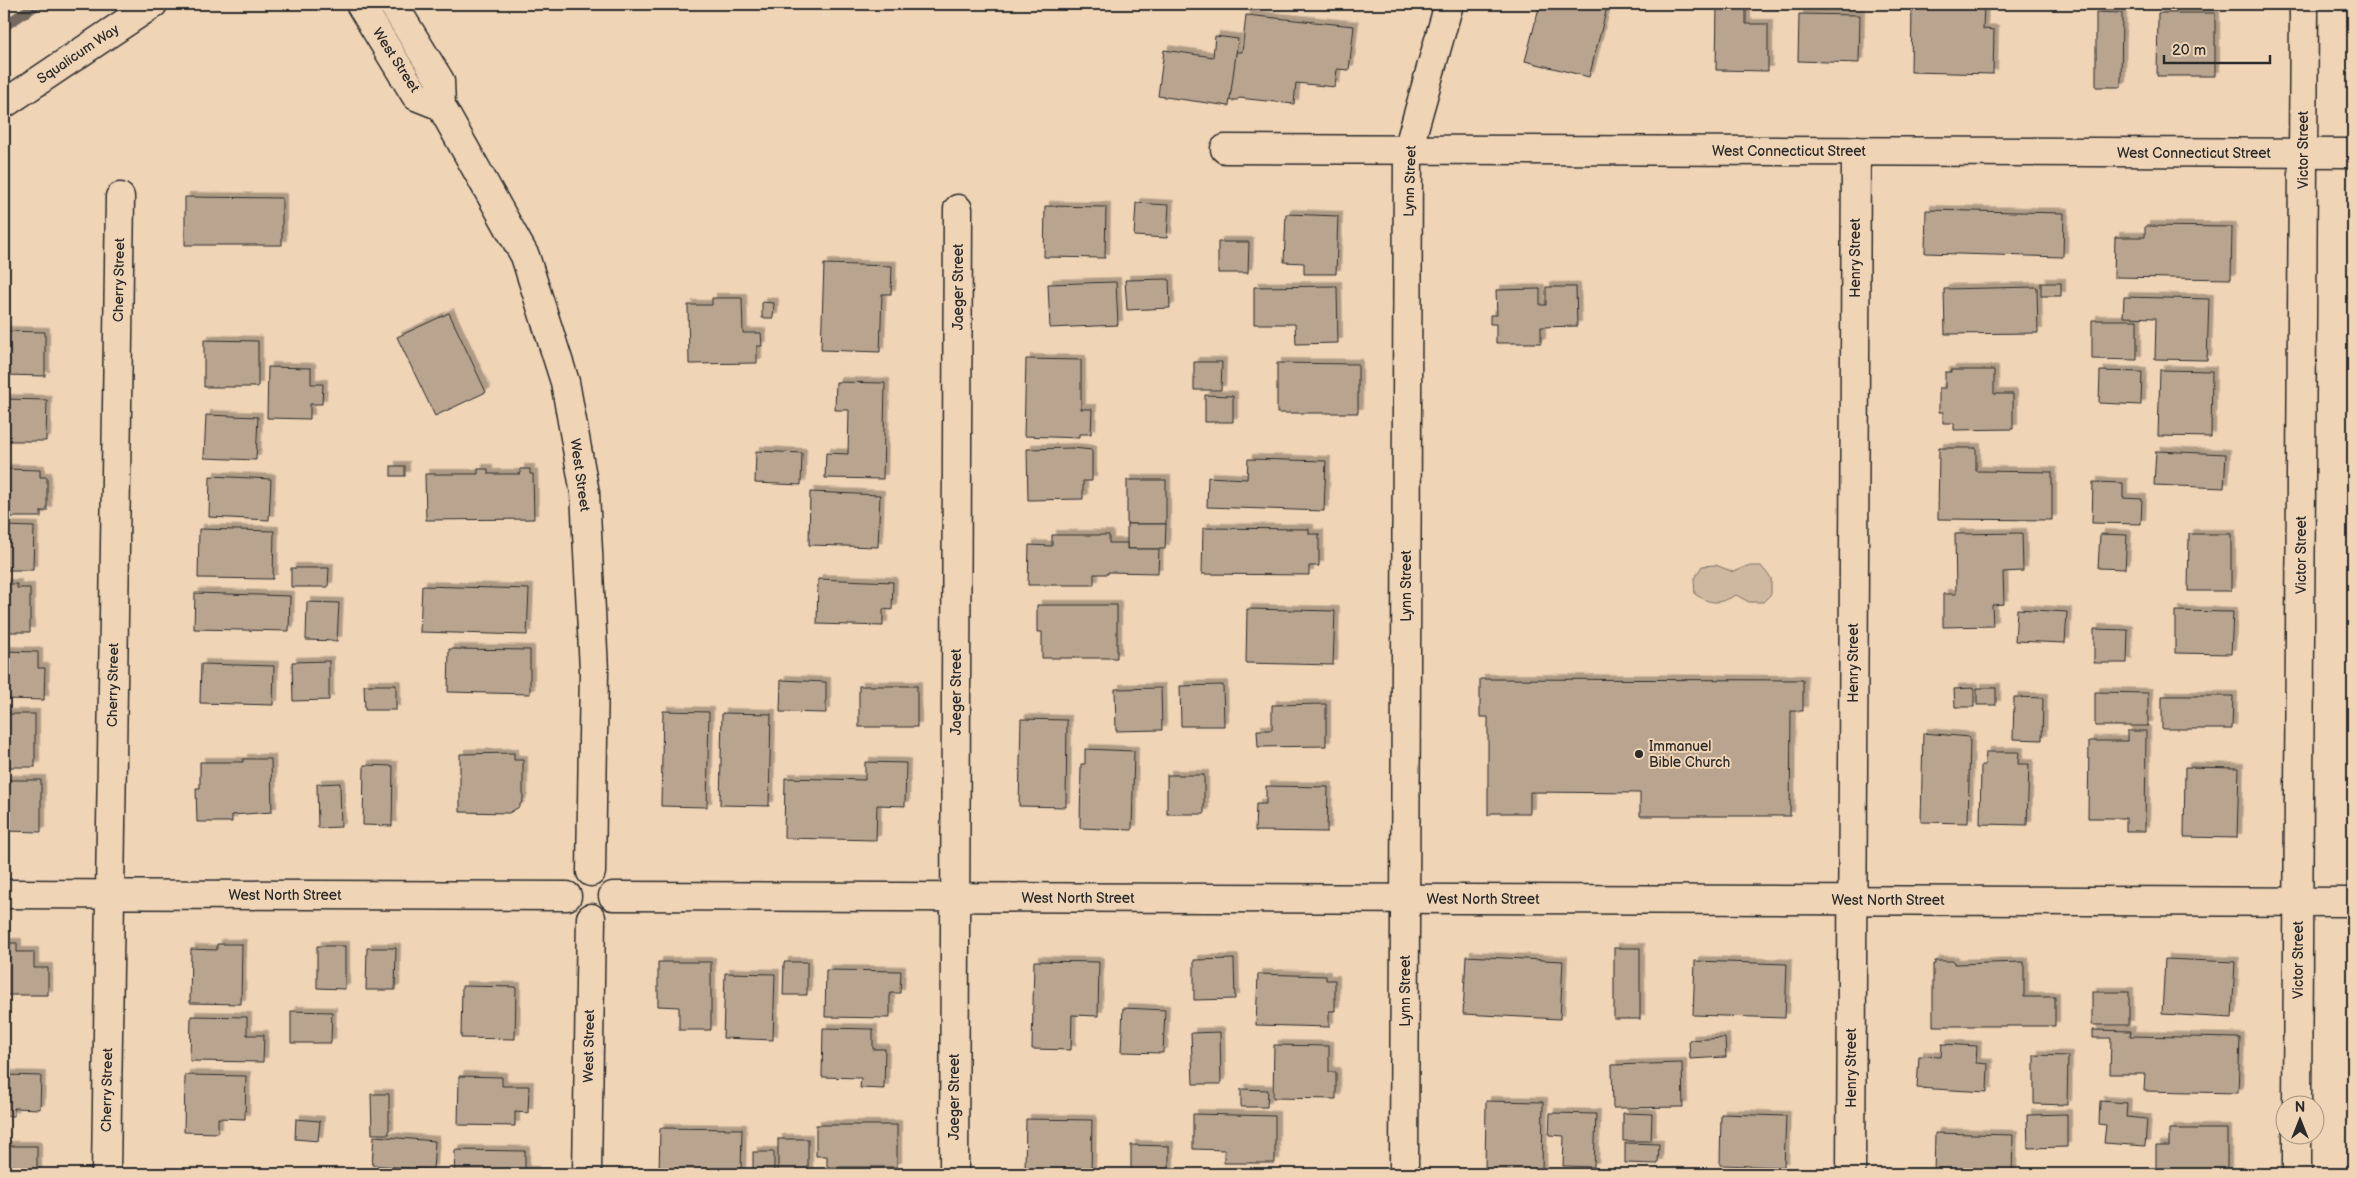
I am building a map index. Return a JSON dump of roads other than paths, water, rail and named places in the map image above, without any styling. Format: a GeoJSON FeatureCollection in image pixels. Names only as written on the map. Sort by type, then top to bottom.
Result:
{"type":"FeatureCollection","features":[{"type":"Feature","properties":{"kind":"street","name":"Squalicum Way"},"geometry":{"type":"LineString","coordinates":[[4,104],[152,4]]}},
{"type":"Feature","properties":{"kind":"street","name":"West Street"},"geometry":{"type":"LineString","coordinates":[[360,4],[416,96],[440,106]]}},
{"type":"Feature","properties":{"kind":"street","name":"West Street"},"geometry":{"type":"LineString","coordinates":[[393,4],[440,82],[440,106],[525,256],[564,382],[585,503],[594,670],[591,872]]}},
{"type":"Feature","properties":{"kind":"street","name":"Lynn Street"},"geometry":{"type":"LineString","coordinates":[[1404,1174],[1408,150],[1449,4]]}},
{"type":"Feature","properties":{"kind":"street","name":"Victor Street"},"geometry":{"type":"LineString","coordinates":[[2297,1096],[2304,4]]}},
{"type":"Feature","properties":{"kind":"street","name":"West Connecticut Street"},"geometry":{"type":"LineString","coordinates":[[1226,149],[2353,153]]}},
{"type":"Feature","properties":{"kind":"street","name":"Henry Street"},"geometry":{"type":"LineString","coordinates":[[1851,1174],[1856,152]]}},
{"type":"Feature","properties":{"kind":"street","name":"Cherry Street"},"geometry":{"type":"LineString","coordinates":[[106,1174],[120,197]]}},
{"type":"Feature","properties":{"kind":"street","name":"Jaeger Street"},"geometry":{"type":"LineString","coordinates":[[954,1174],[958,209]]}},
{"type":"Feature","properties":{"kind":"street"},"geometry":{"type":"LineString","coordinates":[[591,872],[605,878],[610,883],[613,896],[606,912],[591,918],[577,914],[571,909],[567,896],[568,886],[572,881],[584,873],[591,872]]}},
{"type":"Feature","properties":{"kind":"street","name":"West North Street"},"geometry":{"type":"LineString","coordinates":[[4,894],[567,896]]}},
{"type":"Feature","properties":{"kind":"street","name":"West North Street"},"geometry":{"type":"LineString","coordinates":[[613,896],[2353,902]]}},
{"type":"Feature","properties":{"kind":"street","name":"West Street"},"geometry":{"type":"LineString","coordinates":[[588,1174],[591,918]]}},
{"type":"Feature","properties":{"kind":"street"},"geometry":{"type":"LineString","coordinates":[[2296,1174],[2297,1146]]}},
{"type":"Feature","properties":{"kind":"waterway"},"geometry":{"type":"LineString","coordinates":[[4,26],[38,4]]}},
{"type":"Feature","properties":{"kind":"place","name":"Immanuel Bible Church"},"geometry":{"type":"Point","coordinates":[1639,754]}}]}
